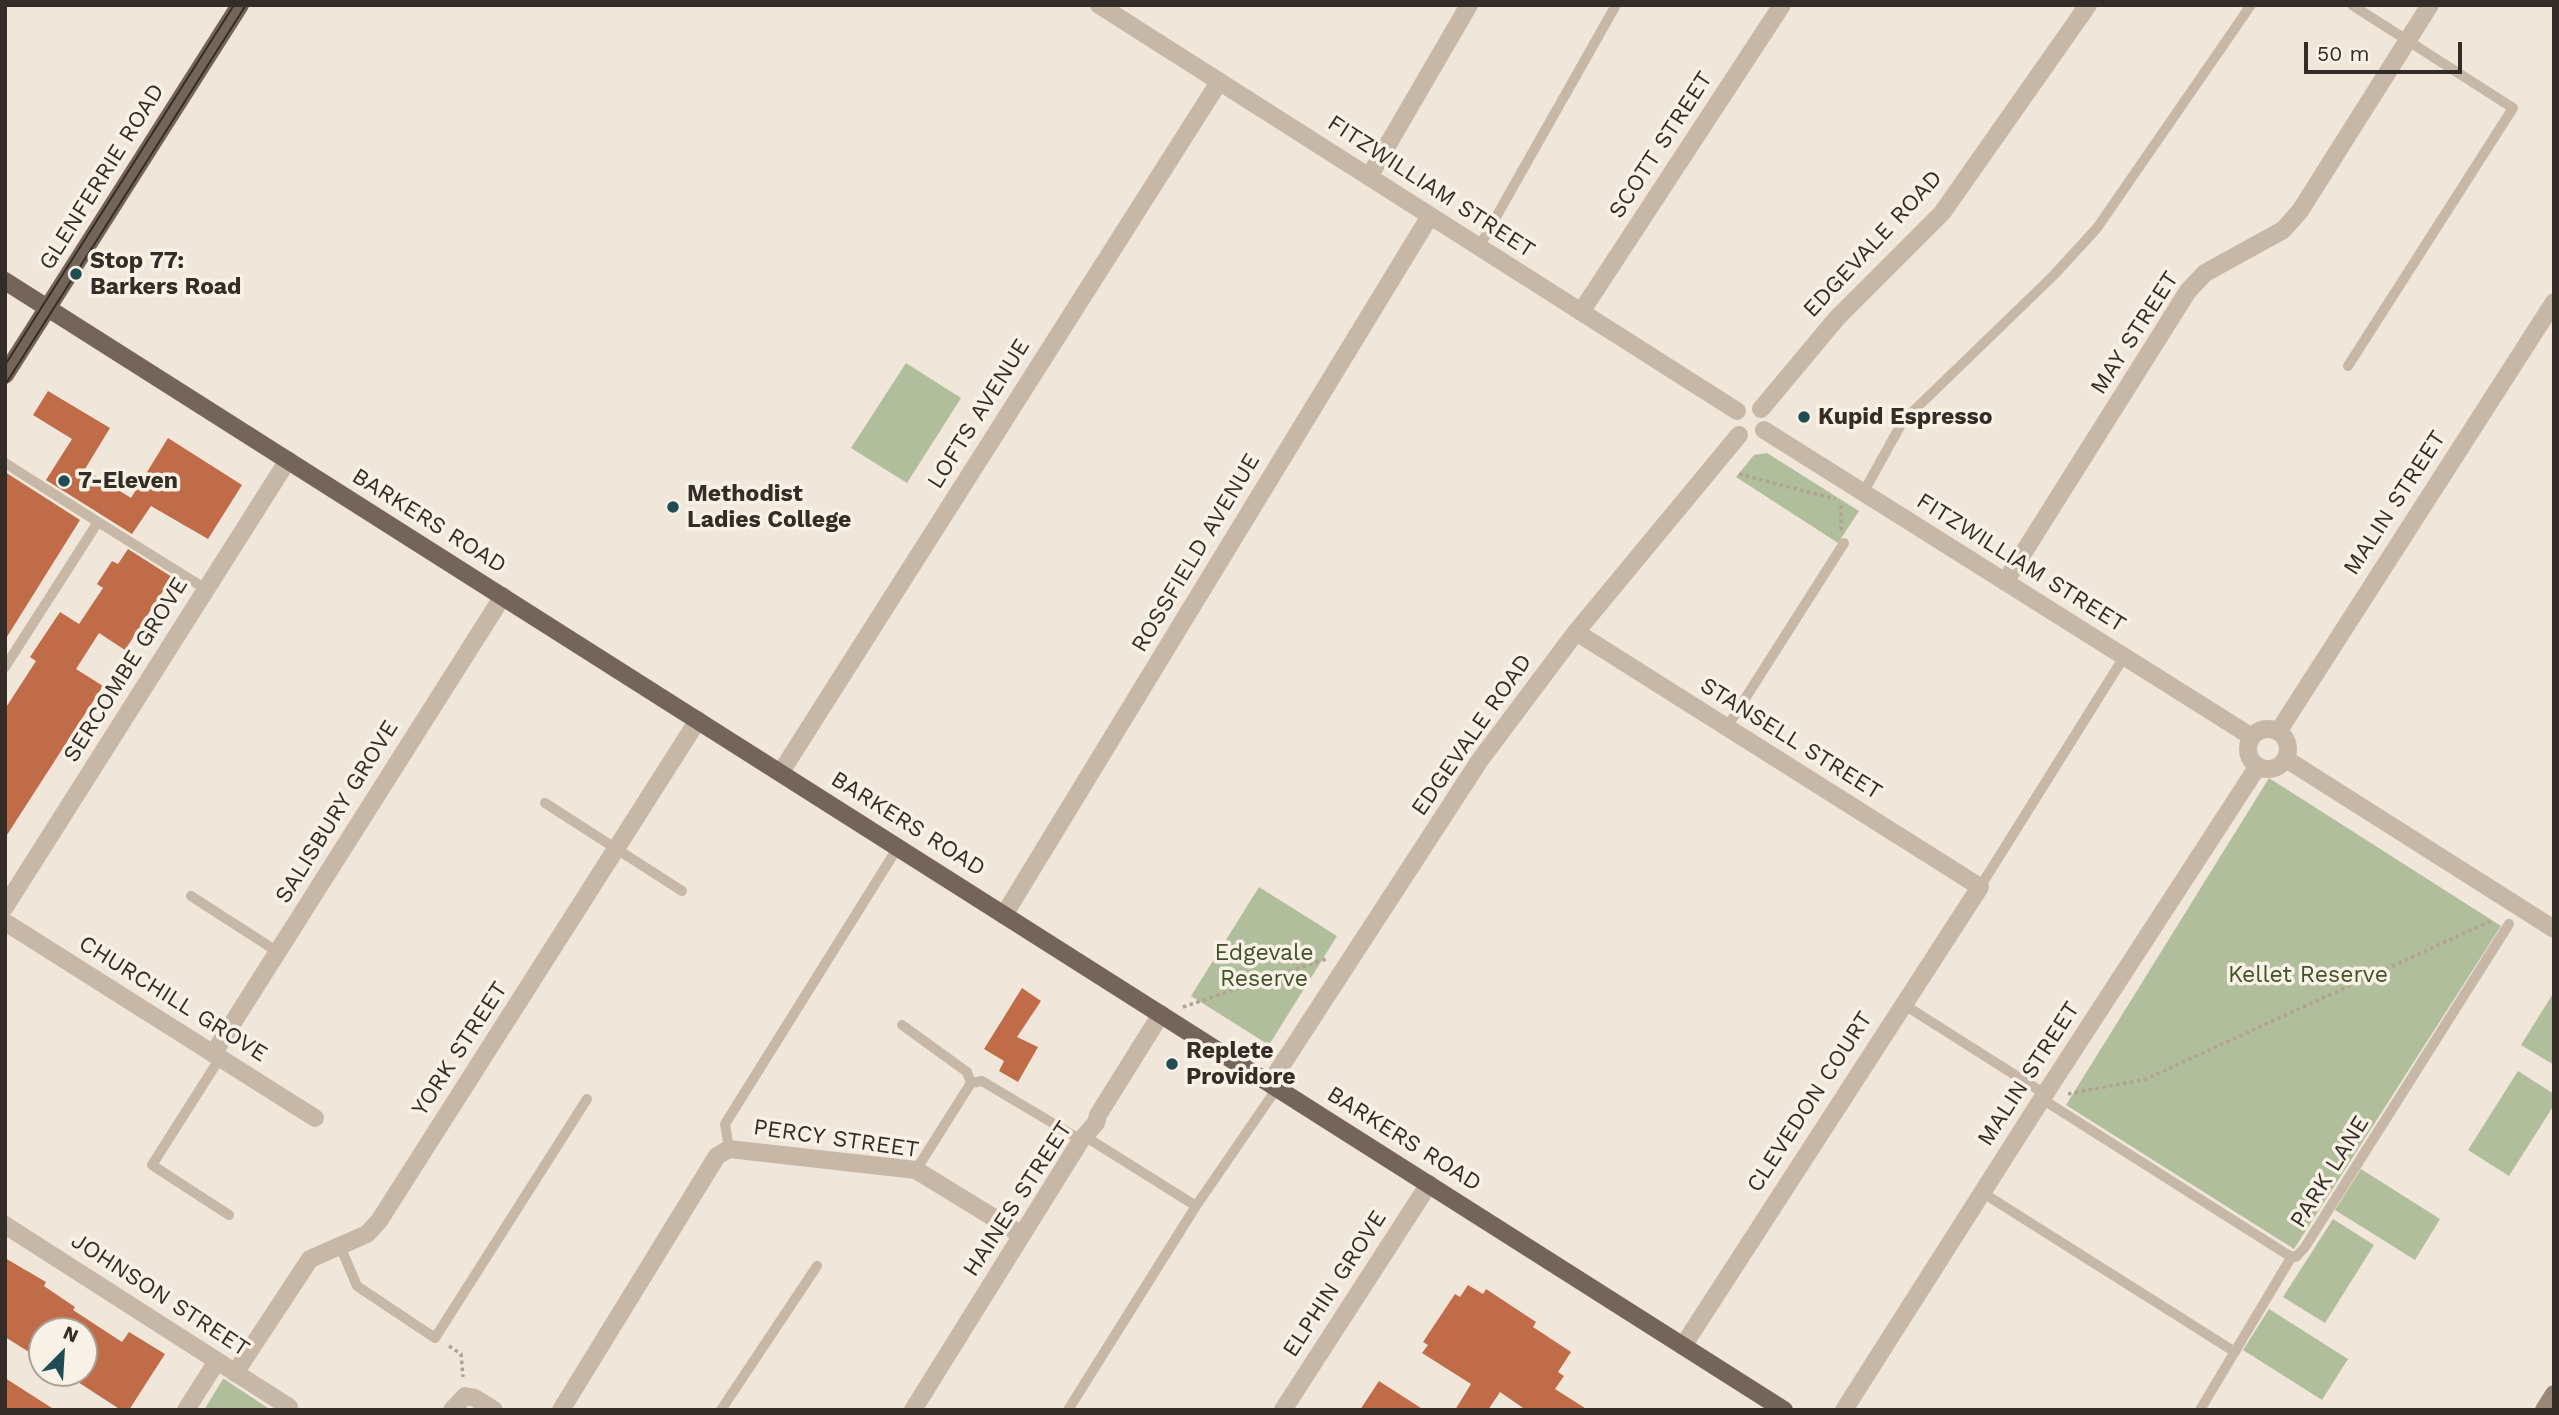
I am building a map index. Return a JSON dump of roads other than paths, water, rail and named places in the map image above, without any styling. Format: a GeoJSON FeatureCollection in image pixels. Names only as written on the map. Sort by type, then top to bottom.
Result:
{"type":"FeatureCollection","features":[{"type":"Feature","properties":{"kind":"main road","name":"GLENFERRIE ROAD"},"geometry":{"type":"LineString","coordinates":[[5,375],[240,5]]}},
{"type":"Feature","properties":{"kind":"main road","name":"BARKERS ROAD"},"geometry":{"type":"LineString","coordinates":[[5,281],[1784,1410]]}},
{"type":"Feature","properties":{"kind":"street"},"geometry":{"type":"LineString","coordinates":[[1369,177],[1469,5]]}},
{"type":"Feature","properties":{"kind":"street","name":"SCOTT STREET"},"geometry":{"type":"LineString","coordinates":[[1581,312],[1782,5]]}},
{"type":"Feature","properties":{"kind":"street","name":"EDGEVALE ROAD"},"geometry":{"type":"LineString","coordinates":[[1761,409],[1837,318],[1942,213],[2088,5]]}},
{"type":"Feature","properties":{"kind":"street","name":"MAY STREET"},"geometry":{"type":"LineString","coordinates":[[2005,582],[2188,291],[2205,273],[2283,230],[2300,211],[2430,5]]}},
{"type":"Feature","properties":{"kind":"street","name":"FITZWILLIAM STREET"},"geometry":{"type":"LineString","coordinates":[[1105,7],[1737,411]]}},
{"type":"Feature","properties":{"kind":"street","name":"LOFTS AVENUE"},"geometry":{"type":"LineString","coordinates":[[780,772],[1219,82]]}},
{"type":"Feature","properties":{"kind":"street","name":"ROSSFIELD AVENUE"},"geometry":{"type":"LineString","coordinates":[[1004,915],[1430,216]]}},
{"type":"Feature","properties":{"kind":"street","name":"MALIN STREET"},"geometry":{"type":"LineString","coordinates":[[2278,732],[2554,302]]}},
{"type":"Feature","properties":{"kind":"street"},"geometry":{"type":"LineString","coordinates":[[1746,405],[1761,409],[1766,419],[1764,430],[1755,437],[1739,435],[1733,425],[1737,411],[1746,405]]}},
{"type":"Feature","properties":{"kind":"street","name":"FITZWILLIAM STREET"},"geometry":{"type":"LineString","coordinates":[[1764,430],[2252,737]]}},
{"type":"Feature","properties":{"kind":"street","name":"EDGEVALE ROAD"},"geometry":{"type":"LineString","coordinates":[[1274,1085],[1356,949],[1480,760],[1576,632],[1739,435]]}},
{"type":"Feature","properties":{"kind":"street","name":"SERCOMBE GROVE"},"geometry":{"type":"LineString","coordinates":[[5,907],[288,460]]}},
{"type":"Feature","properties":{"kind":"street","name":"SALISBURY GROVE"},"geometry":{"type":"LineString","coordinates":[[217,1056],[278,952],[503,596]]}},
{"type":"Feature","properties":{"kind":"street","name":"STANSELL STREET"},"geometry":{"type":"LineString","coordinates":[[1576,632],[1980,887]]}},
{"type":"Feature","properties":{"kind":"street","name":"YORK STREET"},"geometry":{"type":"LineString","coordinates":[[236,1373],[310,1259],[366,1234],[384,1214],[698,720]]}},
{"type":"Feature","properties":{"kind":"street"},"geometry":{"type":"LineString","coordinates":[[2263,729],[2278,732],[2287,742],[2286,758],[2275,767],[2258,766],[2249,755],[2248,748],[2252,737],[2263,729]]}},
{"type":"Feature","properties":{"kind":"street"},"geometry":{"type":"LineString","coordinates":[[2286,758],[2554,929]]}},
{"type":"Feature","properties":{"kind":"street","name":"MALIN STREET"},"geometry":{"type":"LineString","coordinates":[[1844,1410],[2043,1096],[2258,766]]}},
{"type":"Feature","properties":{"kind":"street","name":"CLEVEDON COURT"},"geometry":{"type":"LineString","coordinates":[[1683,1346],[1902,1003],[1980,887]]}},
{"type":"Feature","properties":{"kind":"street","name":"CHURCHILL GROVE"},"geometry":{"type":"LineString","coordinates":[[5,922],[315,1118]]}},
{"type":"Feature","properties":{"kind":"street","name":"HAINES STREET"},"geometry":{"type":"LineString","coordinates":[[913,1410],[1161,1014]]}},
{"type":"Feature","properties":{"kind":"street","name":"PERCY STREET"},"geometry":{"type":"LineString","coordinates":[[561,1410],[717,1156],[729,1149],[916,1170],[1021,1235]]}},
{"type":"Feature","properties":{"kind":"street","name":"ELPHIN GROVE"},"geometry":{"type":"LineString","coordinates":[[1283,1410],[1429,1184]]}},
{"type":"Feature","properties":{"kind":"street","name":"JOHNSON STREET"},"geometry":{"type":"LineString","coordinates":[[5,1225],[289,1407]]}},
{"type":"Feature","properties":{"kind":"street"},"geometry":{"type":"LineString","coordinates":[[186,1410],[216,1361]]}},
{"type":"Feature","properties":{"kind":"street"},"geometry":{"type":"LineString","coordinates":[[2544,1410],[2554,1394]]}},
{"type":"Feature","properties":{"kind":"street"},"geometry":{"type":"LineString","coordinates":[[452,1410],[465,1395],[495,1410]]}},
{"type":"Feature","properties":{"kind":"lane"},"geometry":{"type":"LineString","coordinates":[[1479,247],[1616,5]]}},
{"type":"Feature","properties":{"kind":"lane"},"geometry":{"type":"LineString","coordinates":[[1863,493],[1903,421],[2053,276],[2097,228],[2251,5]]}},
{"type":"Feature","properties":{"kind":"lane"},"geometry":{"type":"LineString","coordinates":[[2348,366],[2513,108],[2352,5]]}},
{"type":"Feature","properties":{"kind":"lane"},"geometry":{"type":"LineString","coordinates":[[5,463],[206,589]]}},
{"type":"Feature","properties":{"kind":"lane"},"geometry":{"type":"LineString","coordinates":[[5,667],[98,522]]}},
{"type":"Feature","properties":{"kind":"lane"},"geometry":{"type":"LineString","coordinates":[[1727,727],[1844,543]]}},
{"type":"Feature","properties":{"kind":"lane"},"geometry":{"type":"LineString","coordinates":[[1980,887],[2124,657]]}},
{"type":"Feature","properties":{"kind":"lane"},"geometry":{"type":"LineString","coordinates":[[544,803],[682,891]]}},
{"type":"Feature","properties":{"kind":"lane"},"geometry":{"type":"LineString","coordinates":[[729,1149],[725,1124],[898,847]]}},
{"type":"Feature","properties":{"kind":"lane"},"geometry":{"type":"LineString","coordinates":[[191,897],[278,952]]}},
{"type":"Feature","properties":{"kind":"lane","name":"PARK LANE"},"geometry":{"type":"LineString","coordinates":[[1902,1003],[2296,1257],[2305,1247],[2509,924]]}},
{"type":"Feature","properties":{"kind":"lane"},"geometry":{"type":"LineString","coordinates":[[902,1025],[967,1072],[971,1083]]}},
{"type":"Feature","properties":{"kind":"lane"},"geometry":{"type":"LineString","coordinates":[[217,1056],[152,1165],[229,1215]]}},
{"type":"Feature","properties":{"kind":"lane"},"geometry":{"type":"LineString","coordinates":[[916,1170],[971,1083],[982,1081],[1196,1206]]}},
{"type":"Feature","properties":{"kind":"lane"},"geometry":{"type":"LineString","coordinates":[[1068,1410],[1274,1085]]}},
{"type":"Feature","properties":{"kind":"lane"},"geometry":{"type":"LineString","coordinates":[[340,1246],[357,1286],[435,1338],[587,1099]]}},
{"type":"Feature","properties":{"kind":"lane"},"geometry":{"type":"LineString","coordinates":[[1983,1192],[2235,1352]]}},
{"type":"Feature","properties":{"kind":"lane"},"geometry":{"type":"LineString","coordinates":[[2200,1410],[2292,1256]]}},
{"type":"Feature","properties":{"kind":"lane"},"geometry":{"type":"LineString","coordinates":[[721,1410],[817,1266]]}},
{"type":"Feature","properties":{"kind":"tram line"},"geometry":{"type":"LineString","coordinates":[[5,365],[234,5]]}},
{"type":"Feature","properties":{"kind":"tram line"},"geometry":{"type":"LineString","coordinates":[[5,385],[246,5]]}},
{"type":"Feature","properties":{"kind":"place","name":"Stop 77: Barkers Road"},"geometry":{"type":"Point","coordinates":[76,274]}},
{"type":"Feature","properties":{"kind":"place","name":"Kupid Espresso"},"geometry":{"type":"Point","coordinates":[1804,417]}},
{"type":"Feature","properties":{"kind":"place","name":"7-Eleven"},"geometry":{"type":"Point","coordinates":[64,481]}},
{"type":"Feature","properties":{"kind":"place","name":"Methodist Ladies College"},"geometry":{"type":"Point","coordinates":[673,507]}},
{"type":"Feature","properties":{"kind":"place","name":"Replete Providore"},"geometry":{"type":"Point","coordinates":[1172,1064]}},
{"type":"Feature","properties":{"kind":"park label","name":"Edgevale Reserve"},"geometry":{"type":"Point","coordinates":[1264,966]}},
{"type":"Feature","properties":{"kind":"park label","name":"Kellet Reserve"},"geometry":{"type":"Point","coordinates":[2308,975]}}]}
